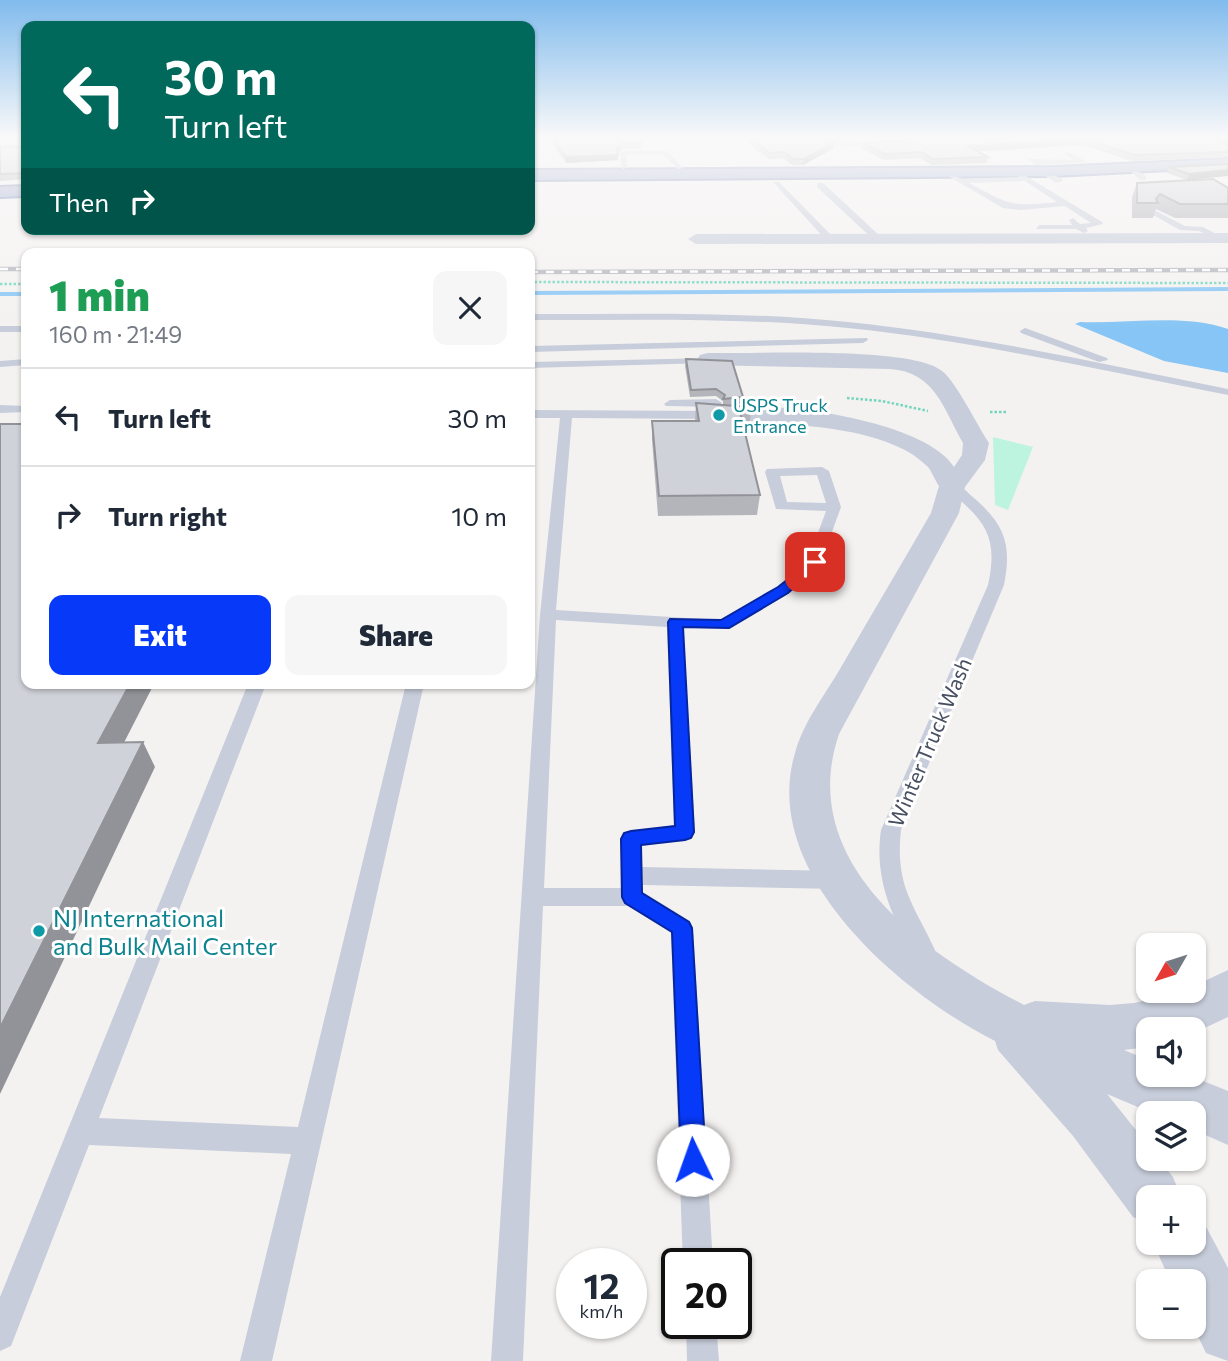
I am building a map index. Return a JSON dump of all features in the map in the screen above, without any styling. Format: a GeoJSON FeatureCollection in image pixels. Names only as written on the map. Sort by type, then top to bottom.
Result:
{"type":"FeatureCollection","features":[{"type":"Feature","properties":{"kind":"street"},"geometry":{"type":"LineString","coordinates":[[696,239],[1224,238]]}},
{"type":"Feature","properties":{"kind":"street"},"geometry":{"type":"LineString","coordinates":[[709,364],[900,363],[927,371],[936,377],[967,425],[977,449],[952,486],[945,513],[813,751],[807,772],[807,793],[821,848],[837,880],[864,918],[896,949],[930,976],[985,1010],[1093,1061],[1228,1118]]}},
{"type":"Feature","properties":{"kind":"street"},"geometry":{"type":"LineString","coordinates":[[719,415],[845,436],[890,452],[952,486]]}},
{"type":"Feature","properties":{"kind":"street"},"geometry":{"type":"LineString","coordinates":[[719,415],[810,418],[880,432],[934,459],[944,469],[952,486]]}},
{"type":"Feature","properties":{"kind":"street"},"geometry":{"type":"LineString","coordinates":[[985,1010],[1084,1030],[1118,1029],[1147,1025],[1180,1015],[1228,992]]}},
{"type":"Feature","properties":{"kind":"street"},"geometry":{"type":"LineString","coordinates":[[985,1010],[1092,1117],[1144,1185]]}},
{"type":"Feature","properties":{"kind":"street"},"geometry":{"type":"LineString","coordinates":[[1189,1255],[1228,1331]]}},
{"type":"Feature","properties":{"kind":"lane"},"geometry":{"type":"LineString","coordinates":[[794,203],[830,239]]}},
{"type":"Feature","properties":{"kind":"lane"},"geometry":{"type":"LineString","coordinates":[[839,203],[878,239]]}},
{"type":"Feature","properties":{"kind":"lane"},"geometry":{"type":"LineString","coordinates":[[1000,203],[1051,219],[1096,238]]}},
{"type":"Feature","properties":{"kind":"lane"},"geometry":{"type":"LineString","coordinates":[[1051,219],[1063,203]]}},
{"type":"Feature","properties":{"kind":"lane"},"geometry":{"type":"LineString","coordinates":[[1051,219],[1099,224],[1064,203]]}},
{"type":"Feature","properties":{"kind":"lane"},"geometry":{"type":"LineString","coordinates":[[1156,213],[1183,228],[1200,229],[1224,238]]}},
{"type":"Feature","properties":{"kind":"lane"},"geometry":{"type":"LineString","coordinates":[[1051,219],[1086,219],[1083,218]]}},
{"type":"Feature","properties":{"kind":"lane"},"geometry":{"type":"LineString","coordinates":[[0,317],[21,317]]}},
{"type":"Feature","properties":{"kind":"lane"},"geometry":{"type":"LineString","coordinates":[[535,317],[744,320],[845,325],[928,335],[1228,392]]}},
{"type":"Feature","properties":{"kind":"lane"},"geometry":{"type":"LineString","coordinates":[[0,329],[21,329]]}},
{"type":"Feature","properties":{"kind":"lane"},"geometry":{"type":"LineString","coordinates":[[1025,331],[1152,378]]}},
{"type":"Feature","properties":{"kind":"lane"},"geometry":{"type":"LineString","coordinates":[[535,349],[863,340]]}},
{"type":"Feature","properties":{"kind":"lane"},"geometry":{"type":"LineString","coordinates":[[0,364],[21,362]]}},
{"type":"Feature","properties":{"kind":"lane"},"geometry":{"type":"LineString","coordinates":[[535,365],[709,364]]}},
{"type":"Feature","properties":{"kind":"lane"},"geometry":{"type":"LineString","coordinates":[[535,414],[566,414],[678,403],[719,415]]}},
{"type":"Feature","properties":{"kind":"lane"},"geometry":{"type":"LineString","coordinates":[[0,409],[21,409]]}},
{"type":"Feature","properties":{"kind":"lane"},"geometry":{"type":"LineString","coordinates":[[566,414],[680,427],[719,415]]}},
{"type":"Feature","properties":{"kind":"lane"},"geometry":{"type":"LineString","coordinates":[[508,1361],[548,615],[566,414]]}},
{"type":"Feature","properties":{"kind":"lane"},"geometry":{"type":"LineString","coordinates":[[548,615],[724,625],[783,590],[815,562],[834,507],[822,471],[795,474],[772,472],[781,506],[804,502],[834,507]]}},
{"type":"Feature","properties":{"kind":"lane","name":"Winter Truck Wash"},"geometry":{"type":"LineString","coordinates":[[952,486],[986,516],[997,532],[1002,548],[1001,566],[996,585],[891,830],[888,875],[893,895],[906,923],[925,953],[985,1010]]}},
{"type":"Feature","properties":{"kind":"lane"},"geometry":{"type":"LineString","coordinates":[[675,622],[685,832],[631,839],[632,887],[682,928],[697,1248]]}},
{"type":"Feature","properties":{"kind":"lane"},"geometry":{"type":"LineString","coordinates":[[0,1335],[255,689]]}},
{"type":"Feature","properties":{"kind":"lane"},"geometry":{"type":"LineString","coordinates":[[256,1361],[414,689]]}},
{"type":"Feature","properties":{"kind":"lane"},"geometry":{"type":"LineString","coordinates":[[533,897],[632,887],[768,879],[837,880]]}},
{"type":"Feature","properties":{"kind":"lane"},"geometry":{"type":"LineString","coordinates":[[82,1131],[307,1141]]}},
{"type":"Feature","properties":{"kind":"lane"},"geometry":{"type":"LineString","coordinates":[[702,1339],[703,1361]]}},
{"type":"Feature","properties":{"kind":"path"},"geometry":{"type":"LineString","coordinates":[[535,282],[1228,283]]}},
{"type":"Feature","properties":{"kind":"path"},"geometry":{"type":"LineString","coordinates":[[0,284],[21,284]]}},
{"type":"Feature","properties":{"kind":"green space"},"geometry":{"type":"Polygon","coordinates":[[[993,437],[1033,447],[1008,510],[995,505],[993,437]]]}},
{"type":"Feature","properties":{"kind":"water"},"geometry":{"type":"Polygon","coordinates":[[[1174,320],[1211,324],[1228,329],[1228,373],[1164,361],[1075,324],[1174,320]]]}},
{"type":"Feature","properties":{"kind":"building"},"geometry":{"type":"Polygon","coordinates":[[[1177,203],[1228,203],[1228,204],[1177,203]]]}},
{"type":"Feature","properties":{"kind":"building"},"geometry":{"type":"Polygon","coordinates":[[[686,359],[732,361],[743,397],[723,399],[725,395],[716,389],[691,390],[686,359]]]}},
{"type":"Feature","properties":{"kind":"building"},"geometry":{"type":"Polygon","coordinates":[[[696,403],[750,407],[751,412],[740,412],[760,495],[659,496],[652,421],[699,421],[696,403]]]}},
{"type":"Feature","properties":{"kind":"building","name":"NJ International and Bulk Mail Center"},"geometry":{"type":"Polygon","coordinates":[[[0,424],[21,424],[21,689],[127,689],[98,743],[143,742],[0,1028],[0,424]]]}},
{"type":"Feature","properties":{"kind":"waterway"},"geometry":{"type":"LineString","coordinates":[[535,293],[1228,289]]}},
{"type":"Feature","properties":{"kind":"waterway"},"geometry":{"type":"LineString","coordinates":[[0,294],[21,294]]}},
{"type":"Feature","properties":{"kind":"railway"},"geometry":{"type":"LineString","coordinates":[[0,269],[21,269]]}},
{"type":"Feature","properties":{"kind":"railway"},"geometry":{"type":"LineString","coordinates":[[535,272],[1228,270]]}},
{"type":"Feature","properties":{"kind":"place","name":"USPS Truck Entrance"},"geometry":{"type":"Point","coordinates":[719,415]}},
{"type":"Feature","properties":{"kind":"place","name":"NJ International and Bulk Mail Center"},"geometry":{"type":"Point","coordinates":[39,931]}},
{"type":"Feature","properties":{"kind":"route"},"geometry":{"type":"LineString","coordinates":[[693,1160],[682,928],[632,897],[631,839],[685,832],[675,622],[724,625],[783,590],[815,562]]}}]}
